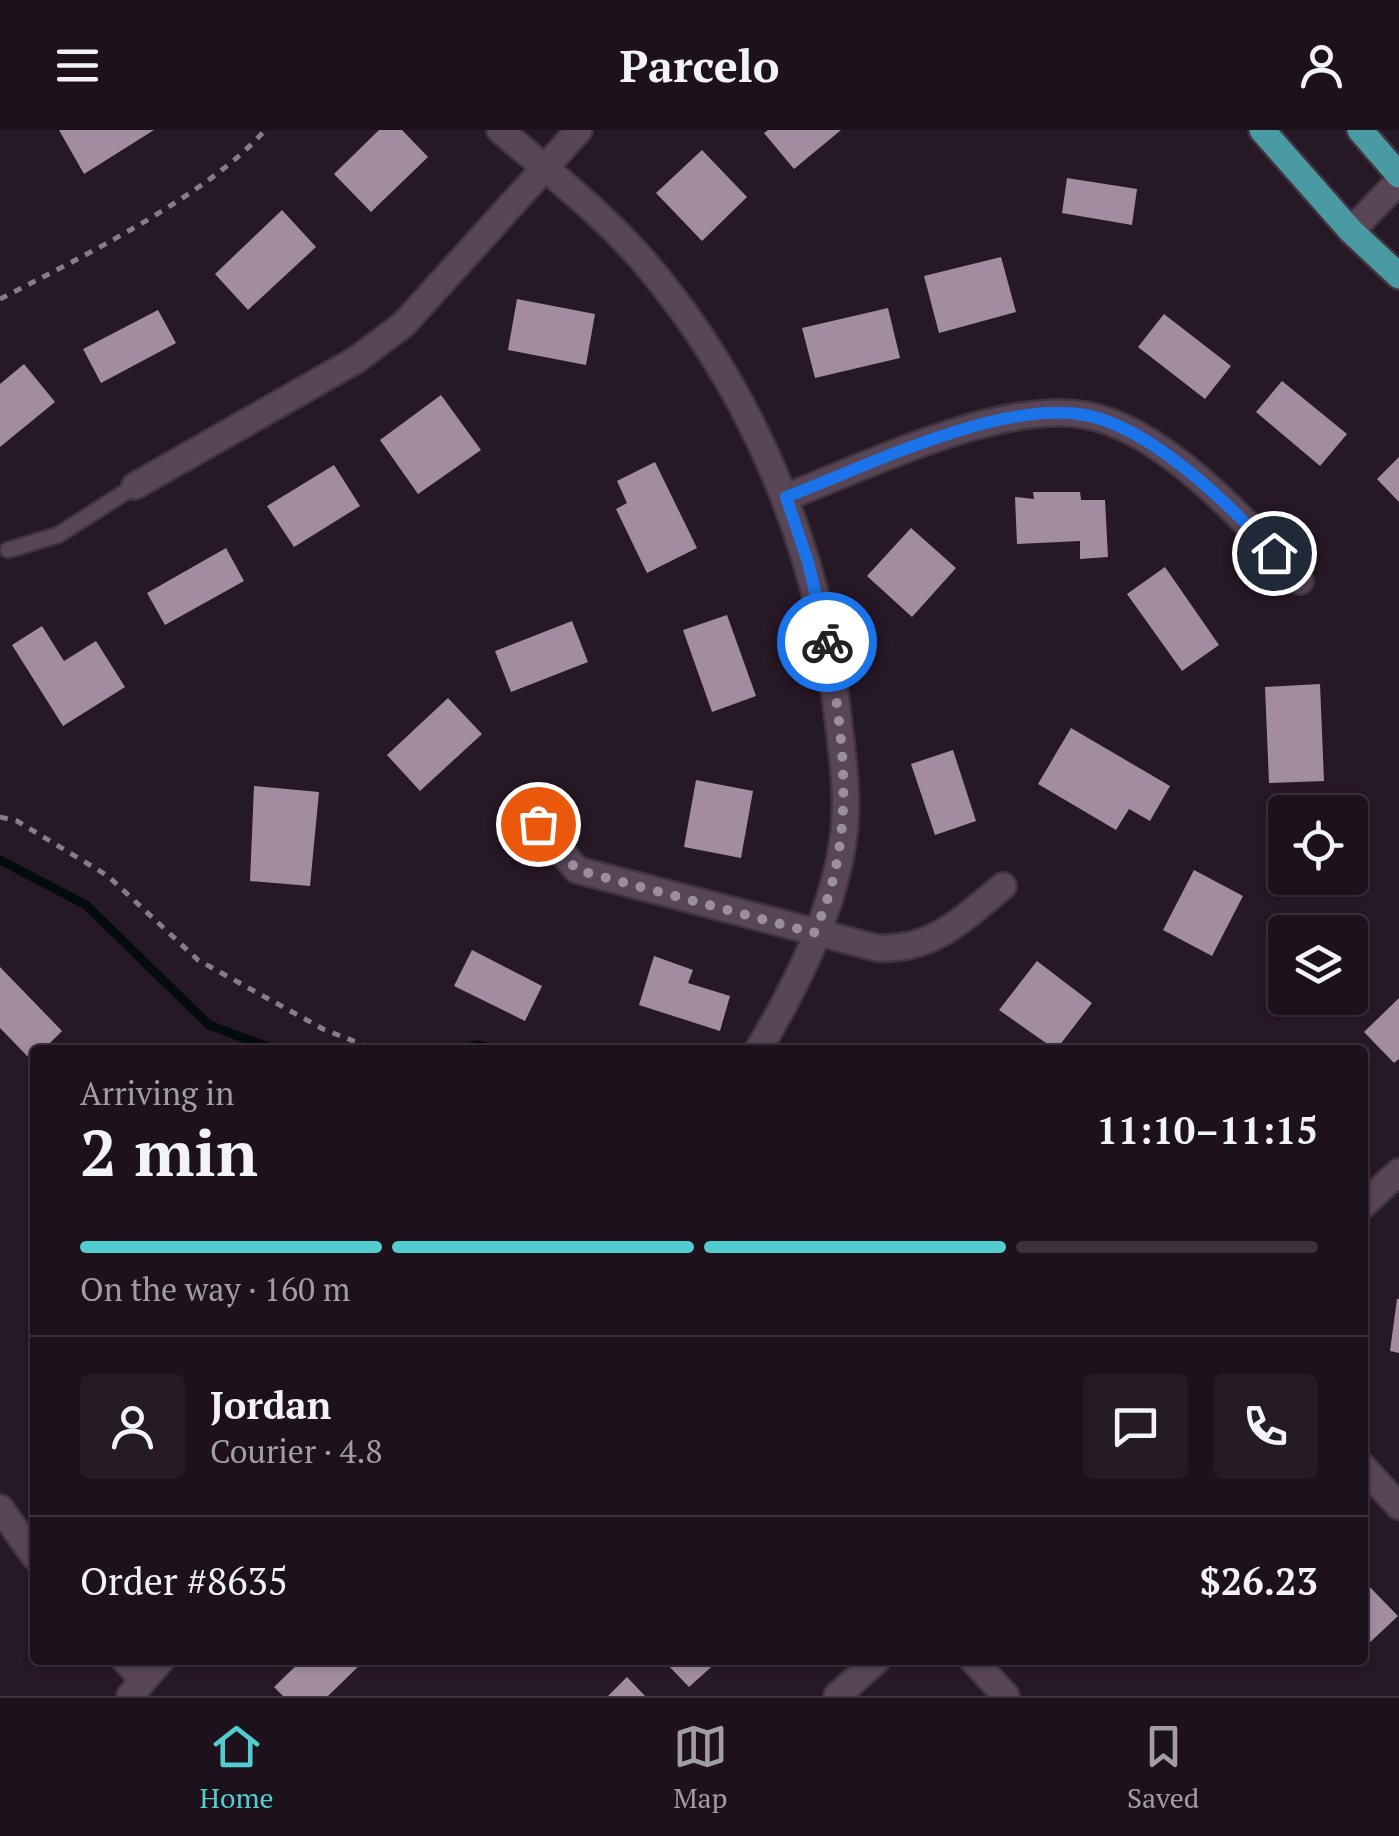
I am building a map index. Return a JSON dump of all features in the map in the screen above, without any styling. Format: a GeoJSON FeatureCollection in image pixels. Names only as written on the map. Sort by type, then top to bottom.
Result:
{"type":"FeatureCollection","features":[{"type":"Feature","properties":{"kind":"main road"},"geometry":{"type":"LineString","coordinates":[[1262,130],[1351,230],[1399,276]]}},
{"type":"Feature","properties":{"kind":"main road"},"geometry":{"type":"LineString","coordinates":[[1360,130],[1399,178]]}},
{"type":"Feature","properties":{"kind":"street"},"geometry":{"type":"LineString","coordinates":[[500,130],[612,228],[659,279],[724,372],[786,497],[826,635],[846,802],[837,872],[798,978],[761,1045]]}},
{"type":"Feature","properties":{"kind":"street"},"geometry":{"type":"LineString","coordinates":[[136,486],[356,360],[404,324],[579,130]]}},
{"type":"Feature","properties":{"kind":"street"},"geometry":{"type":"LineString","coordinates":[[1351,230],[1399,178]]}},
{"type":"Feature","properties":{"kind":"street"},"geometry":{"type":"LineString","coordinates":[[786,497],[952,434],[1010,418],[1085,414],[1118,426],[1188,472],[1249,525],[1300,580]]}},
{"type":"Feature","properties":{"kind":"street"},"geometry":{"type":"LineString","coordinates":[[538,824],[577,870],[876,948],[909,948],[938,940],[1002,886]]}},
{"type":"Feature","properties":{"kind":"street"},"geometry":{"type":"LineString","coordinates":[[1368,1200],[1399,1172]]}},
{"type":"Feature","properties":{"kind":"street"},"geometry":{"type":"LineString","coordinates":[[1368,1472],[1399,1506]]}},
{"type":"Feature","properties":{"kind":"street"},"geometry":{"type":"LineString","coordinates":[[0,1508],[30,1550]]}},
{"type":"Feature","properties":{"kind":"street"},"geometry":{"type":"LineString","coordinates":[[837,1696],[871,1665]]}},
{"type":"Feature","properties":{"kind":"street"},"geometry":{"type":"LineString","coordinates":[[978,1665],[1006,1696]]}},
{"type":"Feature","properties":{"kind":"lane"},"geometry":{"type":"LineString","coordinates":[[8,550],[58,536],[136,486]]}},
{"type":"Feature","properties":{"kind":"path"},"geometry":{"type":"LineString","coordinates":[[0,299],[90,253],[241,158],[264,130]]}},
{"type":"Feature","properties":{"kind":"path"},"geometry":{"type":"LineString","coordinates":[[0,817],[17,821],[108,876],[198,960],[323,1029],[363,1045]]}},
{"type":"Feature","properties":{"kind":"building"},"geometry":{"type":"Polygon","coordinates":[[[59,130],[154,130],[84,174],[59,130]]]}},
{"type":"Feature","properties":{"kind":"building"},"geometry":{"type":"Polygon","coordinates":[[[379,130],[402,130],[428,157],[371,212],[334,174],[379,130]]]}},
{"type":"Feature","properties":{"kind":"building"},"geometry":{"type":"Polygon","coordinates":[[[841,130],[794,169],[764,133],[841,130]]]}},
{"type":"Feature","properties":{"kind":"building"},"geometry":{"type":"Polygon","coordinates":[[[702,150],[747,197],[702,241],[656,193],[702,150]]]}},
{"type":"Feature","properties":{"kind":"building"},"geometry":{"type":"Polygon","coordinates":[[[1067,178],[1137,189],[1132,225],[1062,213],[1067,178]]]}},
{"type":"Feature","properties":{"kind":"building"},"geometry":{"type":"Polygon","coordinates":[[[282,210],[316,247],[248,310],[215,274],[282,210]]]}},
{"type":"Feature","properties":{"kind":"building"},"geometry":{"type":"Polygon","coordinates":[[[1001,257],[1016,312],[939,333],[924,276],[1001,257]]]}},
{"type":"Feature","properties":{"kind":"building"},"geometry":{"type":"Polygon","coordinates":[[[517,299],[595,314],[586,365],[508,350],[517,299]]]}},
{"type":"Feature","properties":{"kind":"building"},"geometry":{"type":"Polygon","coordinates":[[[888,308],[900,358],[815,378],[802,328],[888,308]]]}},
{"type":"Feature","properties":{"kind":"building"},"geometry":{"type":"Polygon","coordinates":[[[158,310],[176,343],[101,383],[83,349],[158,310]]]}},
{"type":"Feature","properties":{"kind":"building"},"geometry":{"type":"Polygon","coordinates":[[[1164,314],[1231,366],[1205,399],[1138,347],[1164,314]]]}},
{"type":"Feature","properties":{"kind":"building"},"geometry":{"type":"Polygon","coordinates":[[[24,364],[55,402],[0,447],[0,384],[24,364]]]}},
{"type":"Feature","properties":{"kind":"building"},"geometry":{"type":"Polygon","coordinates":[[[1282,381],[1347,434],[1320,466],[1256,412],[1282,381]]]}},
{"type":"Feature","properties":{"kind":"building"},"geometry":{"type":"Polygon","coordinates":[[[441,395],[481,450],[418,494],[380,440],[441,395]]]}},
{"type":"Feature","properties":{"kind":"building"},"geometry":{"type":"Polygon","coordinates":[[[1399,457],[1399,502],[1377,479],[1399,457]]]}},
{"type":"Feature","properties":{"kind":"building"},"geometry":{"type":"Polygon","coordinates":[[[655,462],[697,548],[647,573],[616,509],[627,503],[617,481],[655,462]]]}},
{"type":"Feature","properties":{"kind":"building"},"geometry":{"type":"Polygon","coordinates":[[[334,465],[360,506],[294,547],[267,506],[334,465]]]}},
{"type":"Feature","properties":{"kind":"building"},"geometry":{"type":"Polygon","coordinates":[[[1033,492],[1080,492],[1081,500],[1105,500],[1108,557],[1080,559],[1080,541],[1017,544],[1015,497],[1034,499],[1033,492]]]}},
{"type":"Feature","properties":{"kind":"building"},"geometry":{"type":"Polygon","coordinates":[[[911,528],[956,568],[912,617],[867,576],[911,528]]]}},
{"type":"Feature","properties":{"kind":"building"},"geometry":{"type":"Polygon","coordinates":[[[226,548],[244,581],[165,625],[147,593],[226,548]]]}},
{"type":"Feature","properties":{"kind":"building"},"geometry":{"type":"Polygon","coordinates":[[[1165,567],[1219,645],[1182,671],[1127,594],[1165,567]]]}},
{"type":"Feature","properties":{"kind":"building"},"geometry":{"type":"Polygon","coordinates":[[[727,615],[756,696],[712,712],[683,630],[727,615]]]}},
{"type":"Feature","properties":{"kind":"building"},"geometry":{"type":"Polygon","coordinates":[[[572,621],[588,662],[511,692],[495,651],[572,621]]]}},
{"type":"Feature","properties":{"kind":"building"},"geometry":{"type":"Polygon","coordinates":[[[42,626],[64,661],[96,641],[125,687],[63,726],[12,645],[42,626]]]}},
{"type":"Feature","properties":{"kind":"building"},"geometry":{"type":"Polygon","coordinates":[[[1320,684],[1324,781],[1269,783],[1265,687],[1320,684]]]}},
{"type":"Feature","properties":{"kind":"building"},"geometry":{"type":"Polygon","coordinates":[[[448,698],[482,734],[420,791],[387,755],[448,698]]]}},
{"type":"Feature","properties":{"kind":"building"},"geometry":{"type":"Polygon","coordinates":[[[1071,728],[1170,786],[1150,821],[1129,809],[1116,830],[1038,784],[1071,728]]]}},
{"type":"Feature","properties":{"kind":"building"},"geometry":{"type":"Polygon","coordinates":[[[953,750],[976,821],[935,835],[911,764],[953,750]]]}},
{"type":"Feature","properties":{"kind":"building"},"geometry":{"type":"Polygon","coordinates":[[[696,780],[753,791],[741,858],[684,847],[696,780]]]}},
{"type":"Feature","properties":{"kind":"building"},"geometry":{"type":"Polygon","coordinates":[[[254,786],[319,792],[310,886],[250,881],[254,786]]]}},
{"type":"Feature","properties":{"kind":"building"},"geometry":{"type":"Polygon","coordinates":[[[1194,870],[1243,896],[1212,956],[1163,930],[1194,870]]]}},
{"type":"Feature","properties":{"kind":"building"},"geometry":{"type":"Polygon","coordinates":[[[472,950],[542,986],[525,1021],[454,986],[472,950]]]}},
{"type":"Feature","properties":{"kind":"building"},"geometry":{"type":"Polygon","coordinates":[[[654,956],[693,970],[688,983],[730,996],[720,1031],[639,1005],[654,956]]]}},
{"type":"Feature","properties":{"kind":"building"},"geometry":{"type":"Polygon","coordinates":[[[1037,961],[1092,1003],[1060,1045],[1049,1045],[999,1010],[1037,961]]]}},
{"type":"Feature","properties":{"kind":"building"},"geometry":{"type":"Polygon","coordinates":[[[0,967],[62,1031],[48,1045],[30,1045],[30,1059],[0,1028],[0,967]]]}},
{"type":"Feature","properties":{"kind":"building"},"geometry":{"type":"Polygon","coordinates":[[[1399,998],[1399,1059],[1394,1063],[1364,1032],[1399,998]]]}},
{"type":"Feature","properties":{"kind":"building"},"geometry":{"type":"Polygon","coordinates":[[[1399,1299],[1399,1353],[1390,1351],[1399,1299]]]}},
{"type":"Feature","properties":{"kind":"building"},"geometry":{"type":"Polygon","coordinates":[[[1368,1585],[1398,1616],[1368,1644],[1368,1585]]]}},
{"type":"Feature","properties":{"kind":"building"},"geometry":{"type":"Polygon","coordinates":[[[297,1665],[360,1665],[328,1696],[283,1696],[274,1687],[297,1665]]]}},
{"type":"Feature","properties":{"kind":"building"},"geometry":{"type":"Polygon","coordinates":[[[668,1665],[713,1665],[689,1687],[668,1665]]]}},
{"type":"Feature","properties":{"kind":"building"},"geometry":{"type":"Polygon","coordinates":[[[627,1677],[645,1696],[608,1696],[627,1677]]]}},
{"type":"Feature","properties":{"kind":"waterway"},"geometry":{"type":"LineString","coordinates":[[0,860],[86,905],[209,1025],[263,1045]]}},
{"type":"Feature","properties":{"kind":"way so far"},"geometry":{"type":"LineString","coordinates":[[538,824],[577,870],[814,933],[837,872],[846,802],[827,642]]}},
{"type":"Feature","properties":{"kind":"route"},"geometry":{"type":"LineString","coordinates":[[827,642],[808,562],[786,497],[952,434],[1010,418],[1085,414],[1118,426],[1188,472],[1249,525],[1274,553]]}}]}
